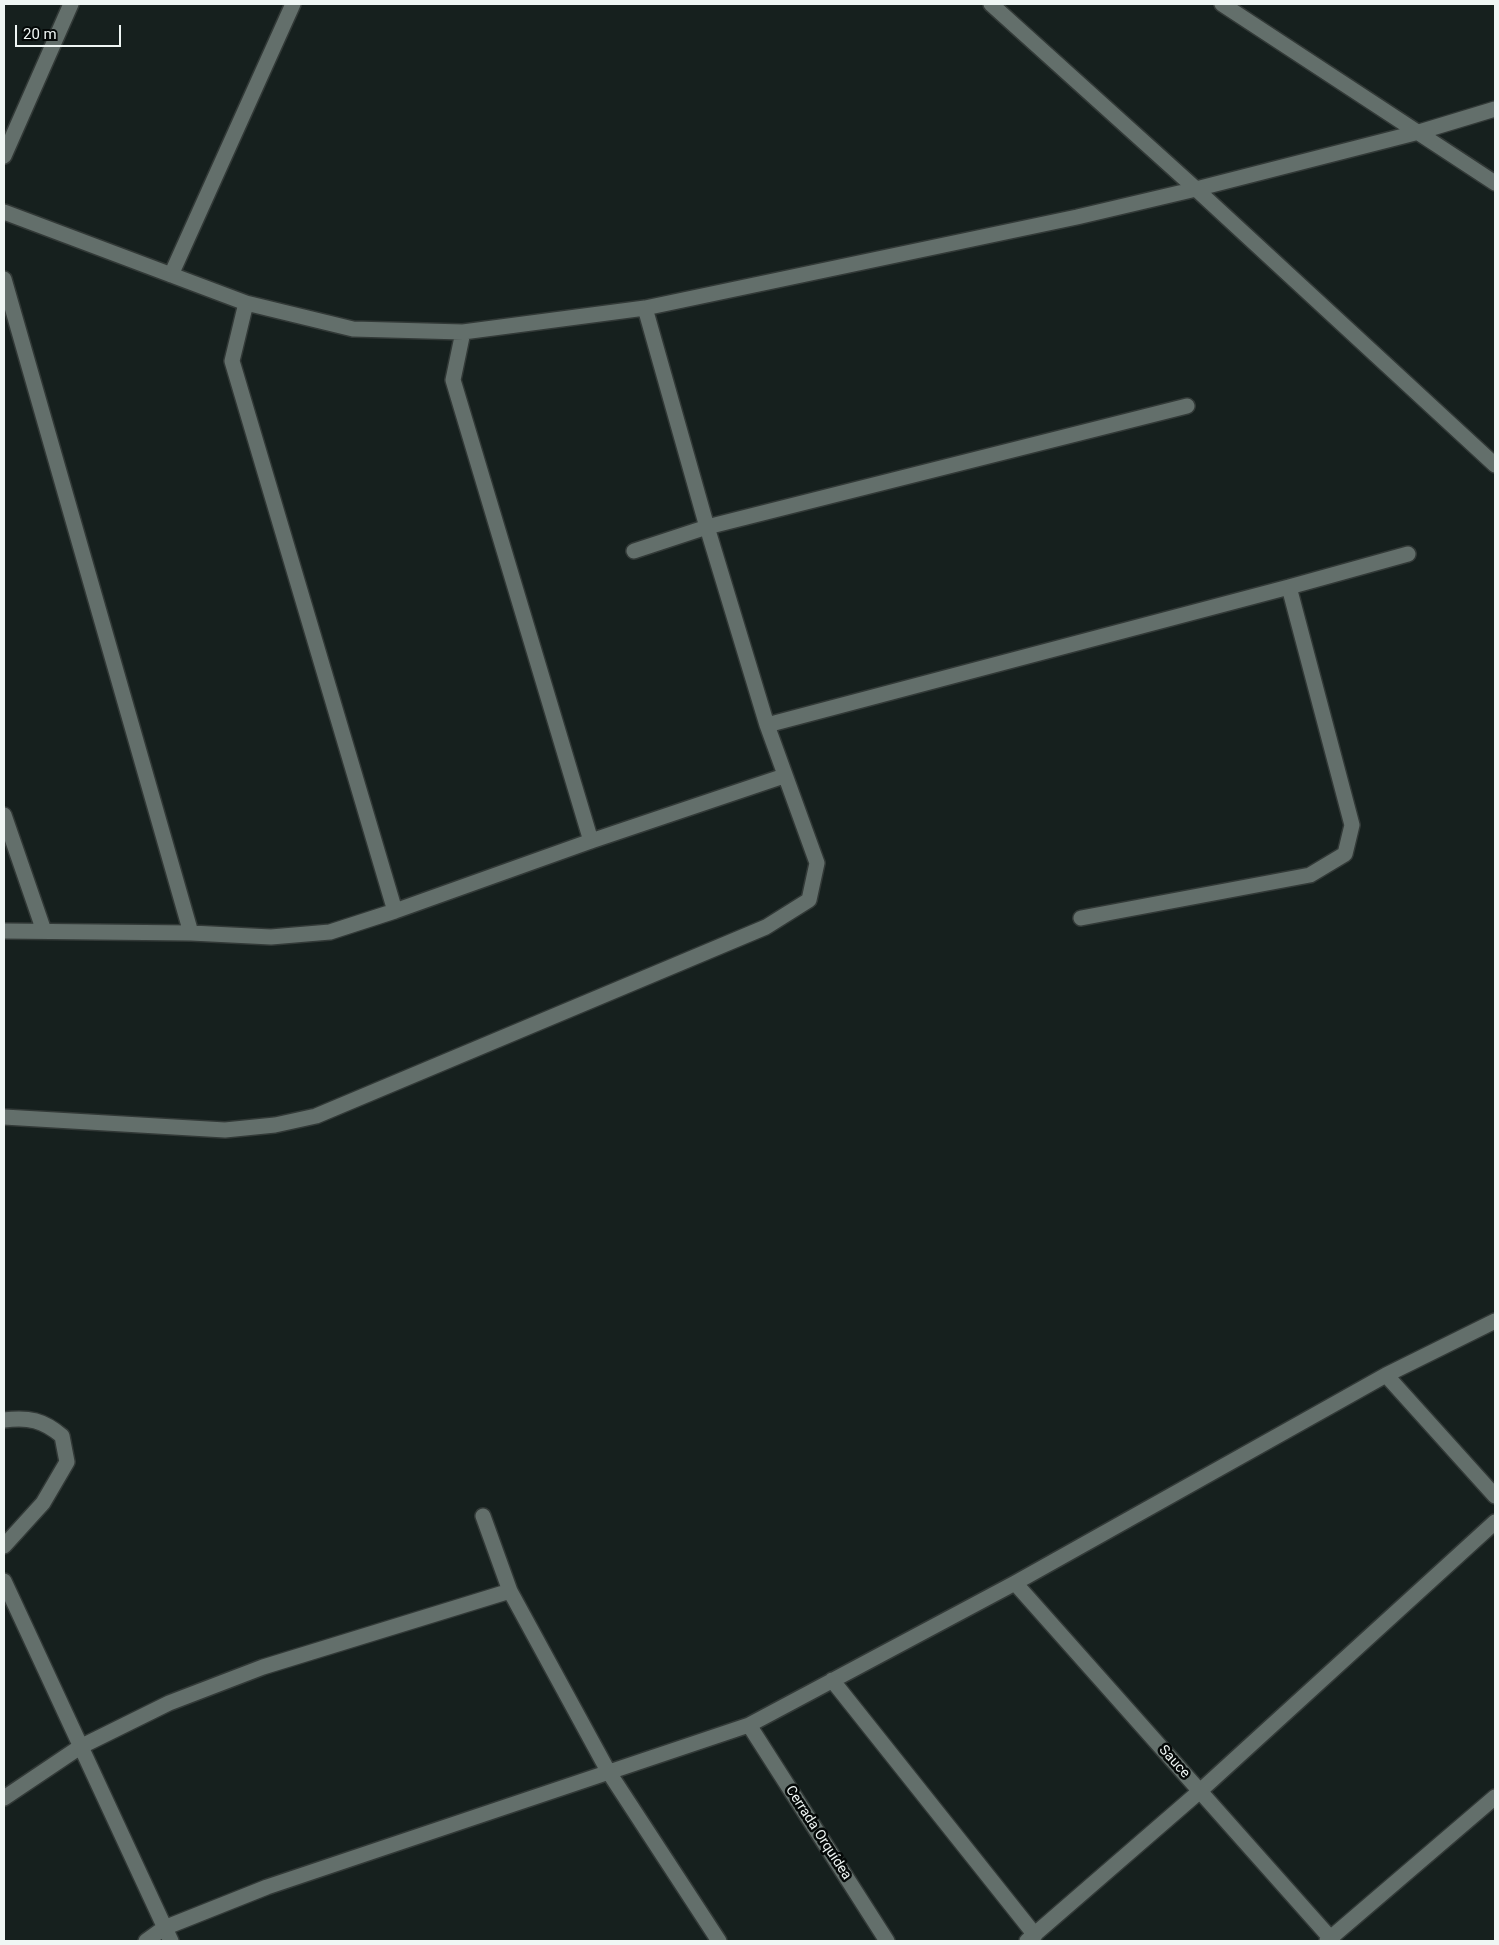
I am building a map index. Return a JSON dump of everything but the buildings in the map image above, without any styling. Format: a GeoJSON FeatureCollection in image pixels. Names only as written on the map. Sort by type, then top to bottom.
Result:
{"type":"FeatureCollection","features":[{"type":"Feature","properties":{"kind":"street"},"geometry":{"type":"LineString","coordinates":[[4,156],[71,4]]}},
{"type":"Feature","properties":{"kind":"street"},"geometry":{"type":"LineString","coordinates":[[172,275],[293,4]]}},
{"type":"Feature","properties":{"kind":"street"},"geometry":{"type":"LineString","coordinates":[[991,4],[1196,189],[1495,465]]}},
{"type":"Feature","properties":{"kind":"street"},"geometry":{"type":"LineString","coordinates":[[1222,4],[1495,183]]}},
{"type":"Feature","properties":{"kind":"street"},"geometry":{"type":"LineString","coordinates":[[4,212],[246,303],[353,329],[463,332],[645,308],[1077,217],[1196,189],[1419,132],[1495,109]]}},
{"type":"Feature","properties":{"kind":"street"},"geometry":{"type":"LineString","coordinates":[[4,278],[191,932]]}},
{"type":"Feature","properties":{"kind":"street"},"geometry":{"type":"LineString","coordinates":[[246,303],[232,361],[395,911]]}},
{"type":"Feature","properties":{"kind":"street"},"geometry":{"type":"LineString","coordinates":[[4,1117],[225,1130],[274,1125],[316,1116],[766,927],[809,900],[817,862],[767,726],[707,527],[645,308]]}},
{"type":"Feature","properties":{"kind":"street"},"geometry":{"type":"LineString","coordinates":[[463,332],[453,380],[591,841]]}},
{"type":"Feature","properties":{"kind":"street"},"geometry":{"type":"LineString","coordinates":[[634,551],[707,527],[1187,406]]}},
{"type":"Feature","properties":{"kind":"street"},"geometry":{"type":"LineString","coordinates":[[767,726],[1408,554]]}},
{"type":"Feature","properties":{"kind":"street"},"geometry":{"type":"LineString","coordinates":[[1081,918],[1310,875],[1345,854],[1352,825],[1289,587]]}},
{"type":"Feature","properties":{"kind":"street"},"geometry":{"type":"LineString","coordinates":[[4,931],[191,932],[271,936],[330,932],[784,776]]}},
{"type":"Feature","properties":{"kind":"street"},"geometry":{"type":"LineString","coordinates":[[4,816],[44,931]]}},
{"type":"Feature","properties":{"kind":"street"},"geometry":{"type":"LineString","coordinates":[[146,1941],[168,1934],[266,1887],[749,1725],[1015,1582],[1386,1375],[1495,1321]]}},
{"type":"Feature","properties":{"kind":"street"},"geometry":{"type":"LineString","coordinates":[[1386,1375],[1495,1496]]}},
{"type":"Feature","properties":{"kind":"street"},"geometry":{"type":"LineString","coordinates":[[4,1420],[17,1418],[34,1420],[50,1426],[62,1436],[67,1462],[43,1503],[4,1546]]}},
{"type":"Feature","properties":{"kind":"street"},"geometry":{"type":"LineString","coordinates":[[483,1516],[510,1591],[608,1771],[719,1941]]}},
{"type":"Feature","properties":{"kind":"street"},"geometry":{"type":"LineString","coordinates":[[832,1680],[1031,1938],[1200,1791],[1495,1522]]}},
{"type":"Feature","properties":{"kind":"street"},"geometry":{"type":"LineString","coordinates":[[4,1581],[168,1934]]}},
{"type":"Feature","properties":{"kind":"street","name":"Sauce"},"geometry":{"type":"LineString","coordinates":[[1015,1582],[1330,1940]]}},
{"type":"Feature","properties":{"kind":"street"},"geometry":{"type":"LineString","coordinates":[[4,1798],[80,1747],[169,1703],[263,1667],[510,1591]]}},
{"type":"Feature","properties":{"kind":"street","name":"Cerrada Orquídea"},"geometry":{"type":"LineString","coordinates":[[749,1725],[887,1941]]}},
{"type":"Feature","properties":{"kind":"street"},"geometry":{"type":"LineString","coordinates":[[1330,1940],[1495,1798]]}}]}
